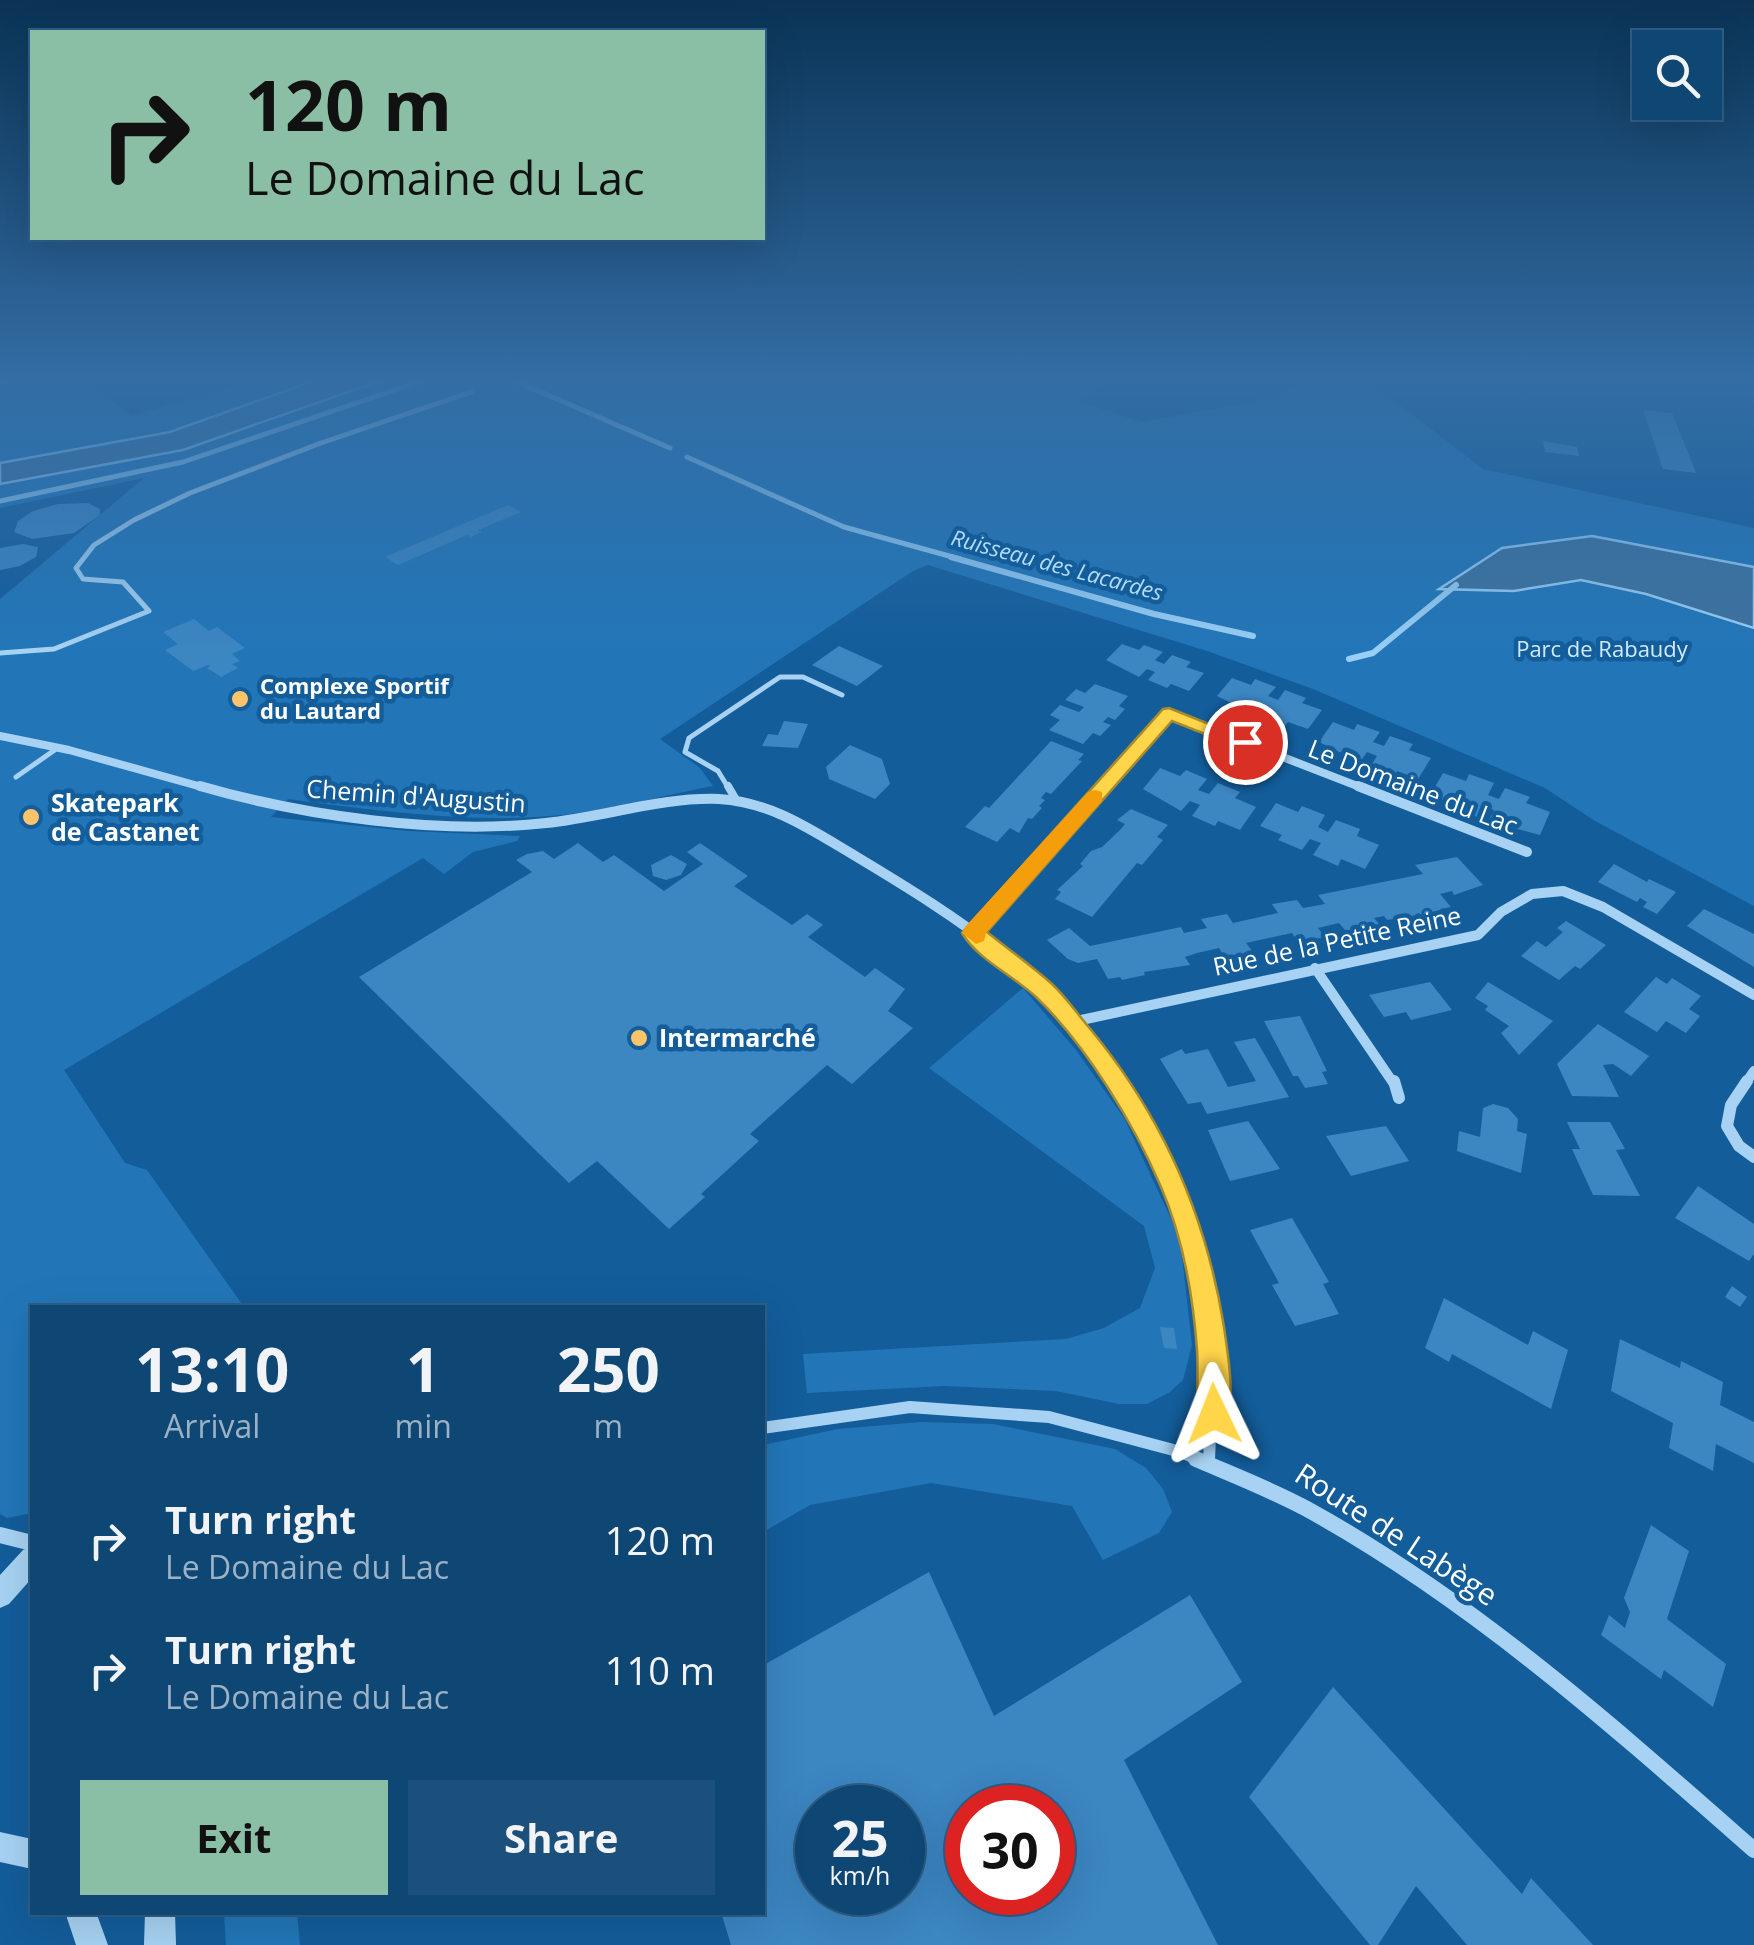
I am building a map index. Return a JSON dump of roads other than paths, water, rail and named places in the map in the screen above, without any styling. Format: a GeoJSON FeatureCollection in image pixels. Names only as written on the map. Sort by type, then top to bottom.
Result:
{"type":"FeatureCollection","features":[{"type":"Feature","properties":{"kind":"street","name":"Le Domaine du Lac"},"geometry":{"type":"LineString","coordinates":[[973,933],[1169,713],[1527,852]]}},
{"type":"Feature","properties":{"kind":"street","name":"Chemin d'Augustin"},"geometry":{"type":"LineString","coordinates":[[0,736],[58,747],[251,800],[357,816],[524,825],[582,820],[688,800],[735,798],[787,815],[1019,966],[1072,1022],[1129,1100],[1176,1189],[1195,1242],[1212,1350],[1214,1414],[1209,1460]]}},
{"type":"Feature","properties":{"kind":"street","name":"Rue de la Petite Reine"},"geometry":{"type":"LineString","coordinates":[[1072,1022],[1478,935],[1502,912],[1532,894],[1562,891],[1603,907],[1754,995]]}},
{"type":"Feature","properties":{"kind":"street"},"geometry":{"type":"LineString","coordinates":[[1315,968],[1392,1076],[1398,1098]]}},
{"type":"Feature","properties":{"kind":"street"},"geometry":{"type":"LineString","coordinates":[[1754,1071],[1725,1110],[1724,1122],[1743,1150],[1754,1157]]}},
{"type":"Feature","properties":{"kind":"street","name":"Route de Labège"},"geometry":{"type":"LineString","coordinates":[[765,1427],[864,1408],[937,1405],[1020,1412],[1118,1431],[1209,1460],[1286,1495],[1381,1553],[1488,1626],[1614,1725],[1754,1850]]}},
{"type":"Feature","properties":{"kind":"street"},"geometry":{"type":"LineString","coordinates":[[0,1535],[30,1542]]}},
{"type":"Feature","properties":{"kind":"street"},"geometry":{"type":"LineString","coordinates":[[0,1595],[30,1561]]}},
{"type":"Feature","properties":{"kind":"street"},"geometry":{"type":"LineString","coordinates":[[0,1847],[30,1854]]}},
{"type":"Feature","properties":{"kind":"street"},"geometry":{"type":"LineString","coordinates":[[81,1915],[92,1945]]}},
{"type":"Feature","properties":{"kind":"street"},"geometry":{"type":"LineString","coordinates":[[160,1915],[160,1945]]}},
{"type":"Feature","properties":{"kind":"lane"},"geometry":{"type":"LineString","coordinates":[[0,653],[54,648],[149,612],[123,582],[83,579],[76,568],[82,552],[107,533],[193,490],[250,470]]}},
{"type":"Feature","properties":{"kind":"lane"},"geometry":{"type":"LineString","coordinates":[[735,798],[718,771],[685,752],[689,738],[780,677],[803,677],[842,695]]}},
{"type":"Feature","properties":{"kind":"lane"},"geometry":{"type":"LineString","coordinates":[[16,777],[58,747]]}},
{"type":"Feature","properties":{"kind":"waterway","name":"Ruisseau des Lacardes"},"geometry":{"type":"LineString","coordinates":[[0,501],[147,470]]}},
{"type":"Feature","properties":{"kind":"waterway","name":"Ruisseau des Lacardes"},"geometry":{"type":"LineString","coordinates":[[716,470],[844,527],[960,559]]}},
{"type":"Feature","properties":{"kind":"waterway","name":"Ruisseau des Lacardes"},"geometry":{"type":"LineString","coordinates":[[951,557],[1154,614],[1253,636]]}},
{"type":"Feature","properties":{"kind":"waterway","name":"Ruisseau des Lacardes"},"geometry":{"type":"LineString","coordinates":[[1349,659],[1373,653],[1456,585]]}},
{"type":"Feature","properties":{"kind":"place","name":"Complexe Sportif du Lautard"},"geometry":{"type":"Point","coordinates":[240,699]}},
{"type":"Feature","properties":{"kind":"place","name":"Skatepark de Castanet"},"geometry":{"type":"Point","coordinates":[31,817]}},
{"type":"Feature","properties":{"kind":"place","name":"Intermarché"},"geometry":{"type":"Point","coordinates":[639,1038]}},
{"type":"Feature","properties":{"kind":"park label","name":"Parc de Rabaudy"},"geometry":{"type":"Point","coordinates":[1602,649]}}]}
